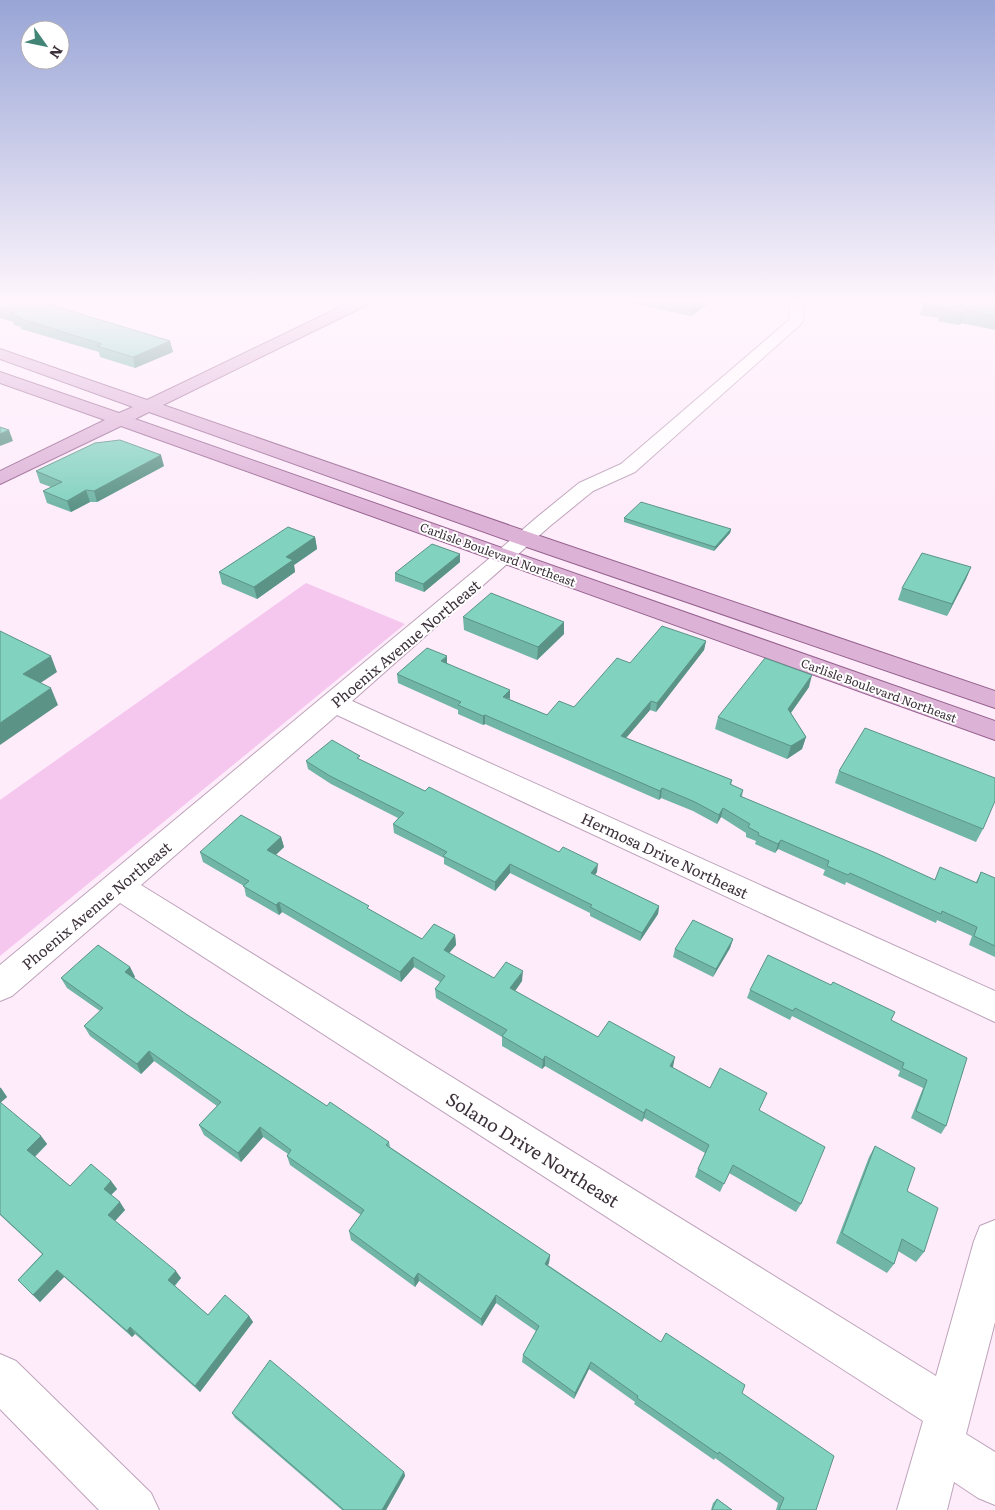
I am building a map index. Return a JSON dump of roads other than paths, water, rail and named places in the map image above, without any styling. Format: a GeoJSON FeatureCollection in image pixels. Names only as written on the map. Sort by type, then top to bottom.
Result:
{"type":"FeatureCollection","features":[{"type":"Feature","properties":{"kind":"main road","name":"Carlisle Boulevard Northeast"},"geometry":{"type":"LineString","coordinates":[[45,369],[128,398],[151,396],[526,539],[995,700]]}},
{"type":"Feature","properties":{"kind":"main road"},"geometry":{"type":"LineString","coordinates":[[168,379],[188,369]]}},
{"type":"Feature","properties":{"kind":"main road"},"geometry":{"type":"LineString","coordinates":[[0,478],[123,420],[151,396],[210,369]]}},
{"type":"Feature","properties":{"kind":"main road","name":"Carlisle Boulevard Northeast"},"geometry":{"type":"LineString","coordinates":[[0,377],[995,731]]}},
{"type":"Feature","properties":{"kind":"main road"},"geometry":{"type":"LineString","coordinates":[[73,423],[128,398]]}},
{"type":"Feature","properties":{"kind":"main road"},"geometry":{"type":"LineString","coordinates":[[638,604],[681,608],[800,649],[808,650],[830,643]]}},
{"type":"Feature","properties":{"kind":"street","name":"Phoenix Avenue Northeast"},"geometry":{"type":"LineString","coordinates":[[0,986],[586,487],[628,468],[741,369]]}},
{"type":"Feature","properties":{"kind":"street","name":"Hermosa Drive Northeast"},"geometry":{"type":"LineString","coordinates":[[334,703],[995,1007]]}},
{"type":"Feature","properties":{"kind":"street","name":"Solano Drive Northeast"},"geometry":{"type":"LineString","coordinates":[[118,886],[944,1427],[995,1480]]}},
{"type":"Feature","properties":{"kind":"street"},"geometry":{"type":"LineString","coordinates":[[922,1510],[995,1242]]}},
{"type":"Feature","properties":{"kind":"street"},"geometry":{"type":"LineString","coordinates":[[0,1376],[134,1510]]}}]}
